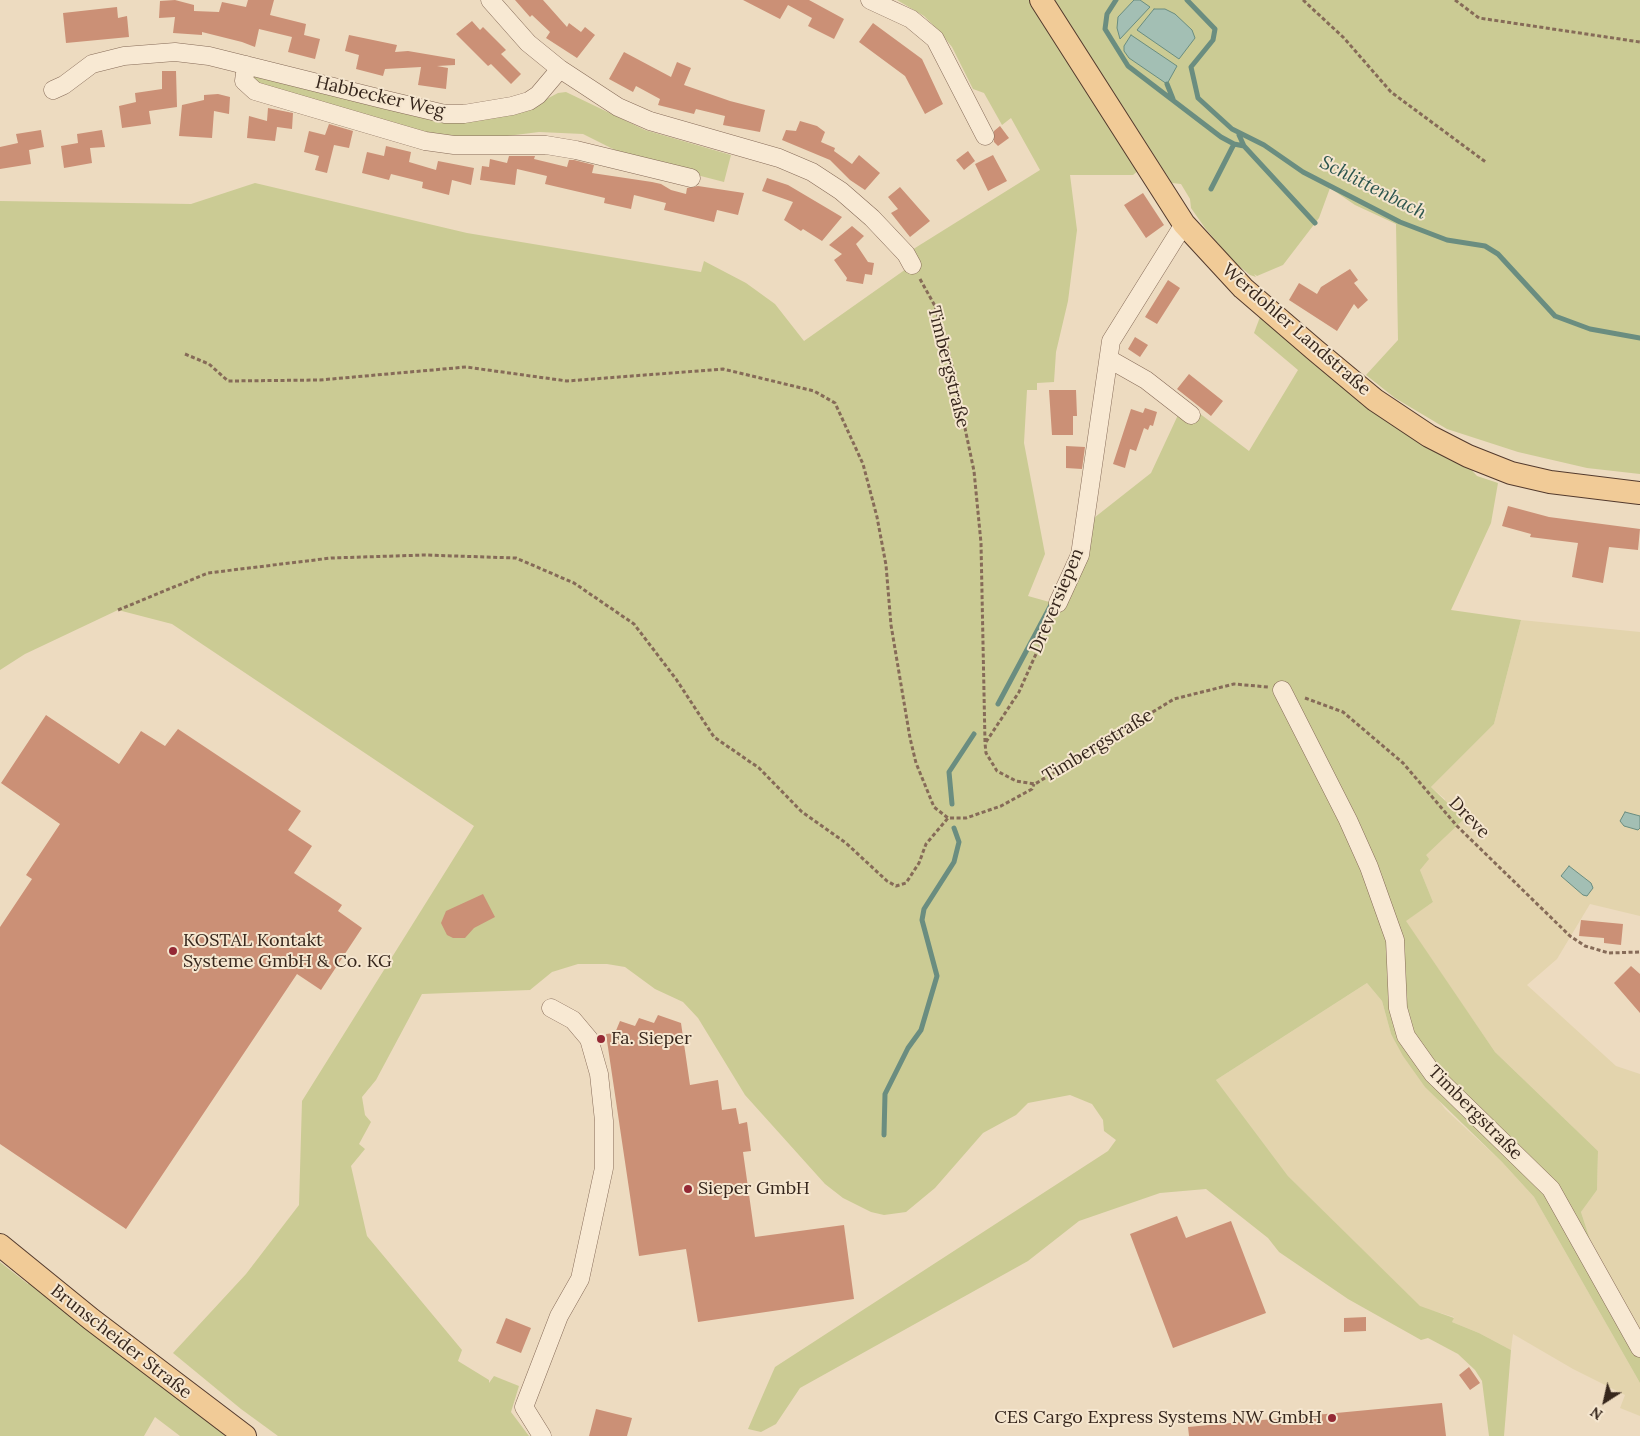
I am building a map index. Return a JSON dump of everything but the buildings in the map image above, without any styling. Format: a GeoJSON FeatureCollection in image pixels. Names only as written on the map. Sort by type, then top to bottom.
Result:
{"type":"FeatureCollection","features":[{"type":"Feature","properties":{"kind":"main road","name":"Werdohler Landstraße"},"geometry":{"type":"LineString","coordinates":[[1041,0],[1184,224],[1243,288],[1375,400],[1429,436],[1468,456],[1511,472],[1558,483],[1640,493]]}},
{"type":"Feature","properties":{"kind":"main road","name":"Brunscheider Straße"},"geometry":{"type":"LineString","coordinates":[[0,1245],[91,1319],[245,1436]]}},
{"type":"Feature","properties":{"kind":"street"},"geometry":{"type":"LineString","coordinates":[[490,0],[528,43],[560,69],[618,107],[650,121],[779,158],[812,172],[841,191],[872,218],[906,254],[912,265]]}},
{"type":"Feature","properties":{"kind":"street"},"geometry":{"type":"LineString","coordinates":[[870,0],[911,19],[935,39],[985,136]]}},
{"type":"Feature","properties":{"kind":"street","name":"Habbecker Weg"},"geometry":{"type":"LineString","coordinates":[[54,90],[64,85],[92,64],[124,56],[176,52],[209,56],[246,64],[445,114],[464,114],[512,106],[528,101],[538,95],[560,69]]}},
{"type":"Feature","properties":{"kind":"street","name":"Habbecker Weg"},"geometry":{"type":"LineString","coordinates":[[246,64],[244,81],[255,91],[411,137],[454,145],[546,146],[576,150],[691,178]]}},
{"type":"Feature","properties":{"kind":"street","name":"Dreversiepen"},"geometry":{"type":"LineString","coordinates":[[1058,604],[1080,555],[1111,341],[1184,224]]}},
{"type":"Feature","properties":{"kind":"street"},"geometry":{"type":"LineString","coordinates":[[1109,359],[1146,380],[1191,415]]}},
{"type":"Feature","properties":{"kind":"street","name":"Timbergstraße"},"geometry":{"type":"LineString","coordinates":[[1282,690],[1348,820],[1369,866],[1395,940],[1398,1008],[1406,1036],[1432,1074],[1550,1189],[1640,1348]]}},
{"type":"Feature","properties":{"kind":"street"},"geometry":{"type":"LineString","coordinates":[[542,1436],[524,1408],[559,1316],[580,1279],[604,1168],[604,1121],[599,1074],[589,1039],[573,1020],[551,1008]]}},
{"type":"Feature","properties":{"kind":"path"},"geometry":{"type":"LineString","coordinates":[[1303,0],[1344,38],[1391,92],[1487,163]]}},
{"type":"Feature","properties":{"kind":"path"},"geometry":{"type":"LineString","coordinates":[[1455,0],[1479,18],[1640,42]]}},
{"type":"Feature","properties":{"kind":"path","name":"Timbergstraße"},"geometry":{"type":"LineString","coordinates":[[912,265],[935,306],[941,324],[950,357],[974,471],[982,553],[985,743],[986,753],[997,771],[1016,781],[1035,784],[1174,699],[1234,684],[1282,690]]}},
{"type":"Feature","properties":{"kind":"path"},"geometry":{"type":"LineString","coordinates":[[185,354],[209,364],[228,381],[320,380],[466,367],[567,380],[723,368],[814,391],[835,403],[862,464],[877,517],[886,566],[891,625],[916,763],[934,807],[948,818],[966,818],[1001,806],[1032,789],[1035,784]]}},
{"type":"Feature","properties":{"kind":"path"},"geometry":{"type":"LineString","coordinates":[[118,610],[208,573],[331,558],[425,555],[516,558],[574,583],[634,624],[676,679],[714,737],[759,768],[802,812],[846,843],[887,882],[896,886],[906,883],[919,863],[926,844],[948,818]]}},
{"type":"Feature","properties":{"kind":"path","name":"Dreversiepen"},"geometry":{"type":"LineString","coordinates":[[985,743],[1019,692],[1058,604]]}},
{"type":"Feature","properties":{"kind":"path","name":"Dreve"},"geometry":{"type":"LineString","coordinates":[[1282,690],[1343,712],[1403,763],[1430,798],[1570,936],[1585,946],[1609,953],[1640,952]]}},
{"type":"Feature","properties":{"kind":"shaded area"},"geometry":{"type":"Polygon","coordinates":[[[1134,0],[1140,0],[1150,7],[1120,39],[1117,28],[1118,17],[1134,0]]]}},
{"type":"Feature","properties":{"kind":"shaded area"},"geometry":{"type":"Polygon","coordinates":[[[1154,9],[1165,9],[1175,14],[1192,30],[1195,38],[1179,59],[1137,30],[1154,9]]]}},
{"type":"Feature","properties":{"kind":"shaded area"},"geometry":{"type":"Polygon","coordinates":[[[1131,35],[1177,66],[1167,84],[1129,58],[1124,51],[1124,46],[1131,35]]]}},
{"type":"Feature","properties":{"kind":"shaded area"},"geometry":{"type":"Polygon","coordinates":[[[1521,620],[1640,632],[1640,916],[1590,904],[1557,959],[1527,985],[1616,1066],[1640,1074],[1640,1340],[1596,1258],[1581,1212],[1597,1190],[1598,1151],[1495,1052],[1405,921],[1433,902],[1420,870],[1445,799],[1431,787],[1494,724],[1521,620]]]}},
{"type":"Feature","properties":{"kind":"shaded area"},"geometry":{"type":"Polygon","coordinates":[[[1625,812],[1640,816],[1640,828],[1638,830],[1624,826],[1620,821],[1625,812]]]}},
{"type":"Feature","properties":{"kind":"shaded area"},"geometry":{"type":"Polygon","coordinates":[[[1569,866],[1591,883],[1593,888],[1587,896],[1583,895],[1561,876],[1569,866]]]}},
{"type":"Feature","properties":{"kind":"shaded area"},"geometry":{"type":"Polygon","coordinates":[[[1367,983],[1382,1001],[1391,1034],[1445,1109],[1502,1162],[1534,1197],[1640,1383],[1640,1416],[1620,1408],[1625,1395],[1573,1369],[1513,1334],[1511,1350],[1479,1333],[1452,1322],[1454,1317],[1420,1307],[1288,1176],[1216,1080],[1367,983]]]}},
{"type":"Feature","properties":{"kind":"green space"},"geometry":{"type":"Polygon","coordinates":[[[897,0],[1032,0],[1139,170],[1133,175],[1070,175],[1077,230],[1068,301],[1056,352],[1054,382],[1037,383],[1037,390],[1027,390],[1024,443],[1045,554],[1028,596],[1053,603],[1085,525],[1151,473],[1178,415],[1195,410],[1249,451],[1298,370],[1254,333],[1260,317],[1466,464],[1477,476],[1498,483],[1491,523],[1451,610],[1521,620],[1494,724],[1431,787],[1464,819],[1426,855],[1429,859],[1420,870],[1433,902],[1406,921],[1495,1052],[1598,1151],[1597,1190],[1581,1212],[1596,1258],[1640,1355],[1640,1383],[1534,1197],[1502,1162],[1425,1087],[1403,1056],[1391,1034],[1382,1001],[1367,983],[1216,1080],[1288,1176],[1420,1306],[1454,1318],[1452,1322],[1479,1333],[1511,1350],[1504,1436],[1489,1436],[1482,1381],[1475,1370],[1458,1354],[1428,1338],[1421,1340],[1348,1299],[1279,1252],[1268,1238],[1206,1189],[1160,1193],[1079,1221],[1028,1261],[800,1388],[776,1424],[761,1432],[748,1429],[775,1367],[1108,1151],[1116,1140],[1104,1131],[1103,1120],[1092,1104],[1070,1095],[1028,1103],[1016,1115],[983,1133],[935,1188],[906,1212],[884,1215],[871,1212],[843,1198],[825,1184],[745,1095],[698,1018],[683,1002],[655,989],[625,967],[607,964],[578,964],[552,972],[530,990],[422,994],[376,1080],[362,1097],[365,1115],[371,1122],[359,1144],[365,1149],[351,1166],[367,1236],[462,1350],[458,1361],[489,1380],[489,1383],[494,1376],[519,1386],[511,1412],[529,1436],[278,1436],[241,1409],[173,1353],[246,1274],[299,1205],[302,1101],[474,826],[172,624],[118,610],[25,654],[0,670],[0,201],[191,204],[255,183],[467,233],[701,272],[704,261],[746,283],[775,304],[804,341],[906,269],[899,258],[1040,170],[1011,118],[1002,125],[984,93],[973,89],[952,47],[940,32],[924,16],[897,0]]]}},
{"type":"Feature","properties":{"kind":"green space"},"geometry":{"type":"Polygon","coordinates":[[[1054,0],[1640,0],[1640,474],[1587,468],[1518,452],[1447,429],[1395,398],[1366,375],[1398,340],[1396,224],[1355,205],[1330,188],[1319,218],[1283,265],[1257,276],[1254,274],[1256,277],[1250,275],[1233,261],[1205,228],[1191,208],[1190,199],[1181,184],[1172,183],[1054,0]]]}},
{"type":"Feature","properties":{"kind":"green space"},"geometry":{"type":"Polygon","coordinates":[[[253,75],[469,121],[522,112],[558,93],[566,92],[645,130],[731,155],[724,182],[631,158],[583,134],[539,132],[499,137],[441,139],[253,84],[253,75]]]}},
{"type":"Feature","properties":{"kind":"green space"},"geometry":{"type":"Polygon","coordinates":[[[0,1262],[28,1284],[30,1283],[226,1436],[180,1436],[155,1417],[144,1436],[0,1436],[0,1262]]]}},
{"type":"Feature","properties":{"kind":"waterway"},"geometry":{"type":"LineString","coordinates":[[1116,0],[1107,14],[1105,29],[1128,66],[1221,137],[1234,144],[1244,146]]}},
{"type":"Feature","properties":{"kind":"waterway","name":"Schlittenbach"},"geometry":{"type":"LineString","coordinates":[[1187,0],[1215,29],[1213,40],[1191,67],[1198,98],[1232,129],[1264,145],[1303,172],[1400,222],[1447,240],[1485,246],[1498,254],[1555,316],[1590,329],[1640,338]]}},
{"type":"Feature","properties":{"kind":"waterway"},"geometry":{"type":"LineString","coordinates":[[1167,84],[1173,99]]}},
{"type":"Feature","properties":{"kind":"waterway"},"geometry":{"type":"LineString","coordinates":[[1239,135],[1244,146],[1315,223]]}},
{"type":"Feature","properties":{"kind":"waterway"},"geometry":{"type":"LineString","coordinates":[[1211,189],[1234,144]]}},
{"type":"Feature","properties":{"kind":"waterway"},"geometry":{"type":"LineString","coordinates":[[998,704],[1052,603]]}},
{"type":"Feature","properties":{"kind":"waterway"},"geometry":{"type":"LineString","coordinates":[[952,804],[949,772],[974,734]]}},
{"type":"Feature","properties":{"kind":"waterway"},"geometry":{"type":"LineString","coordinates":[[884,1135],[885,1094],[908,1048],[921,1030],[937,976],[922,920],[924,909],[954,862],[959,842],[954,828]]}},
{"type":"Feature","properties":{"kind":"place","name":"KOSTAL Kontakt Systeme GmbH & Co. KG"},"geometry":{"type":"Point","coordinates":[173,951]}},
{"type":"Feature","properties":{"kind":"place","name":"Fa. Sieper"},"geometry":{"type":"Point","coordinates":[601,1039]}},
{"type":"Feature","properties":{"kind":"place","name":"Sieper GmbH"},"geometry":{"type":"Point","coordinates":[688,1189]}},
{"type":"Feature","properties":{"kind":"place","name":"CES Cargo Express Systems NW GmbH"},"geometry":{"type":"Point","coordinates":[1332,1418]}}]}
